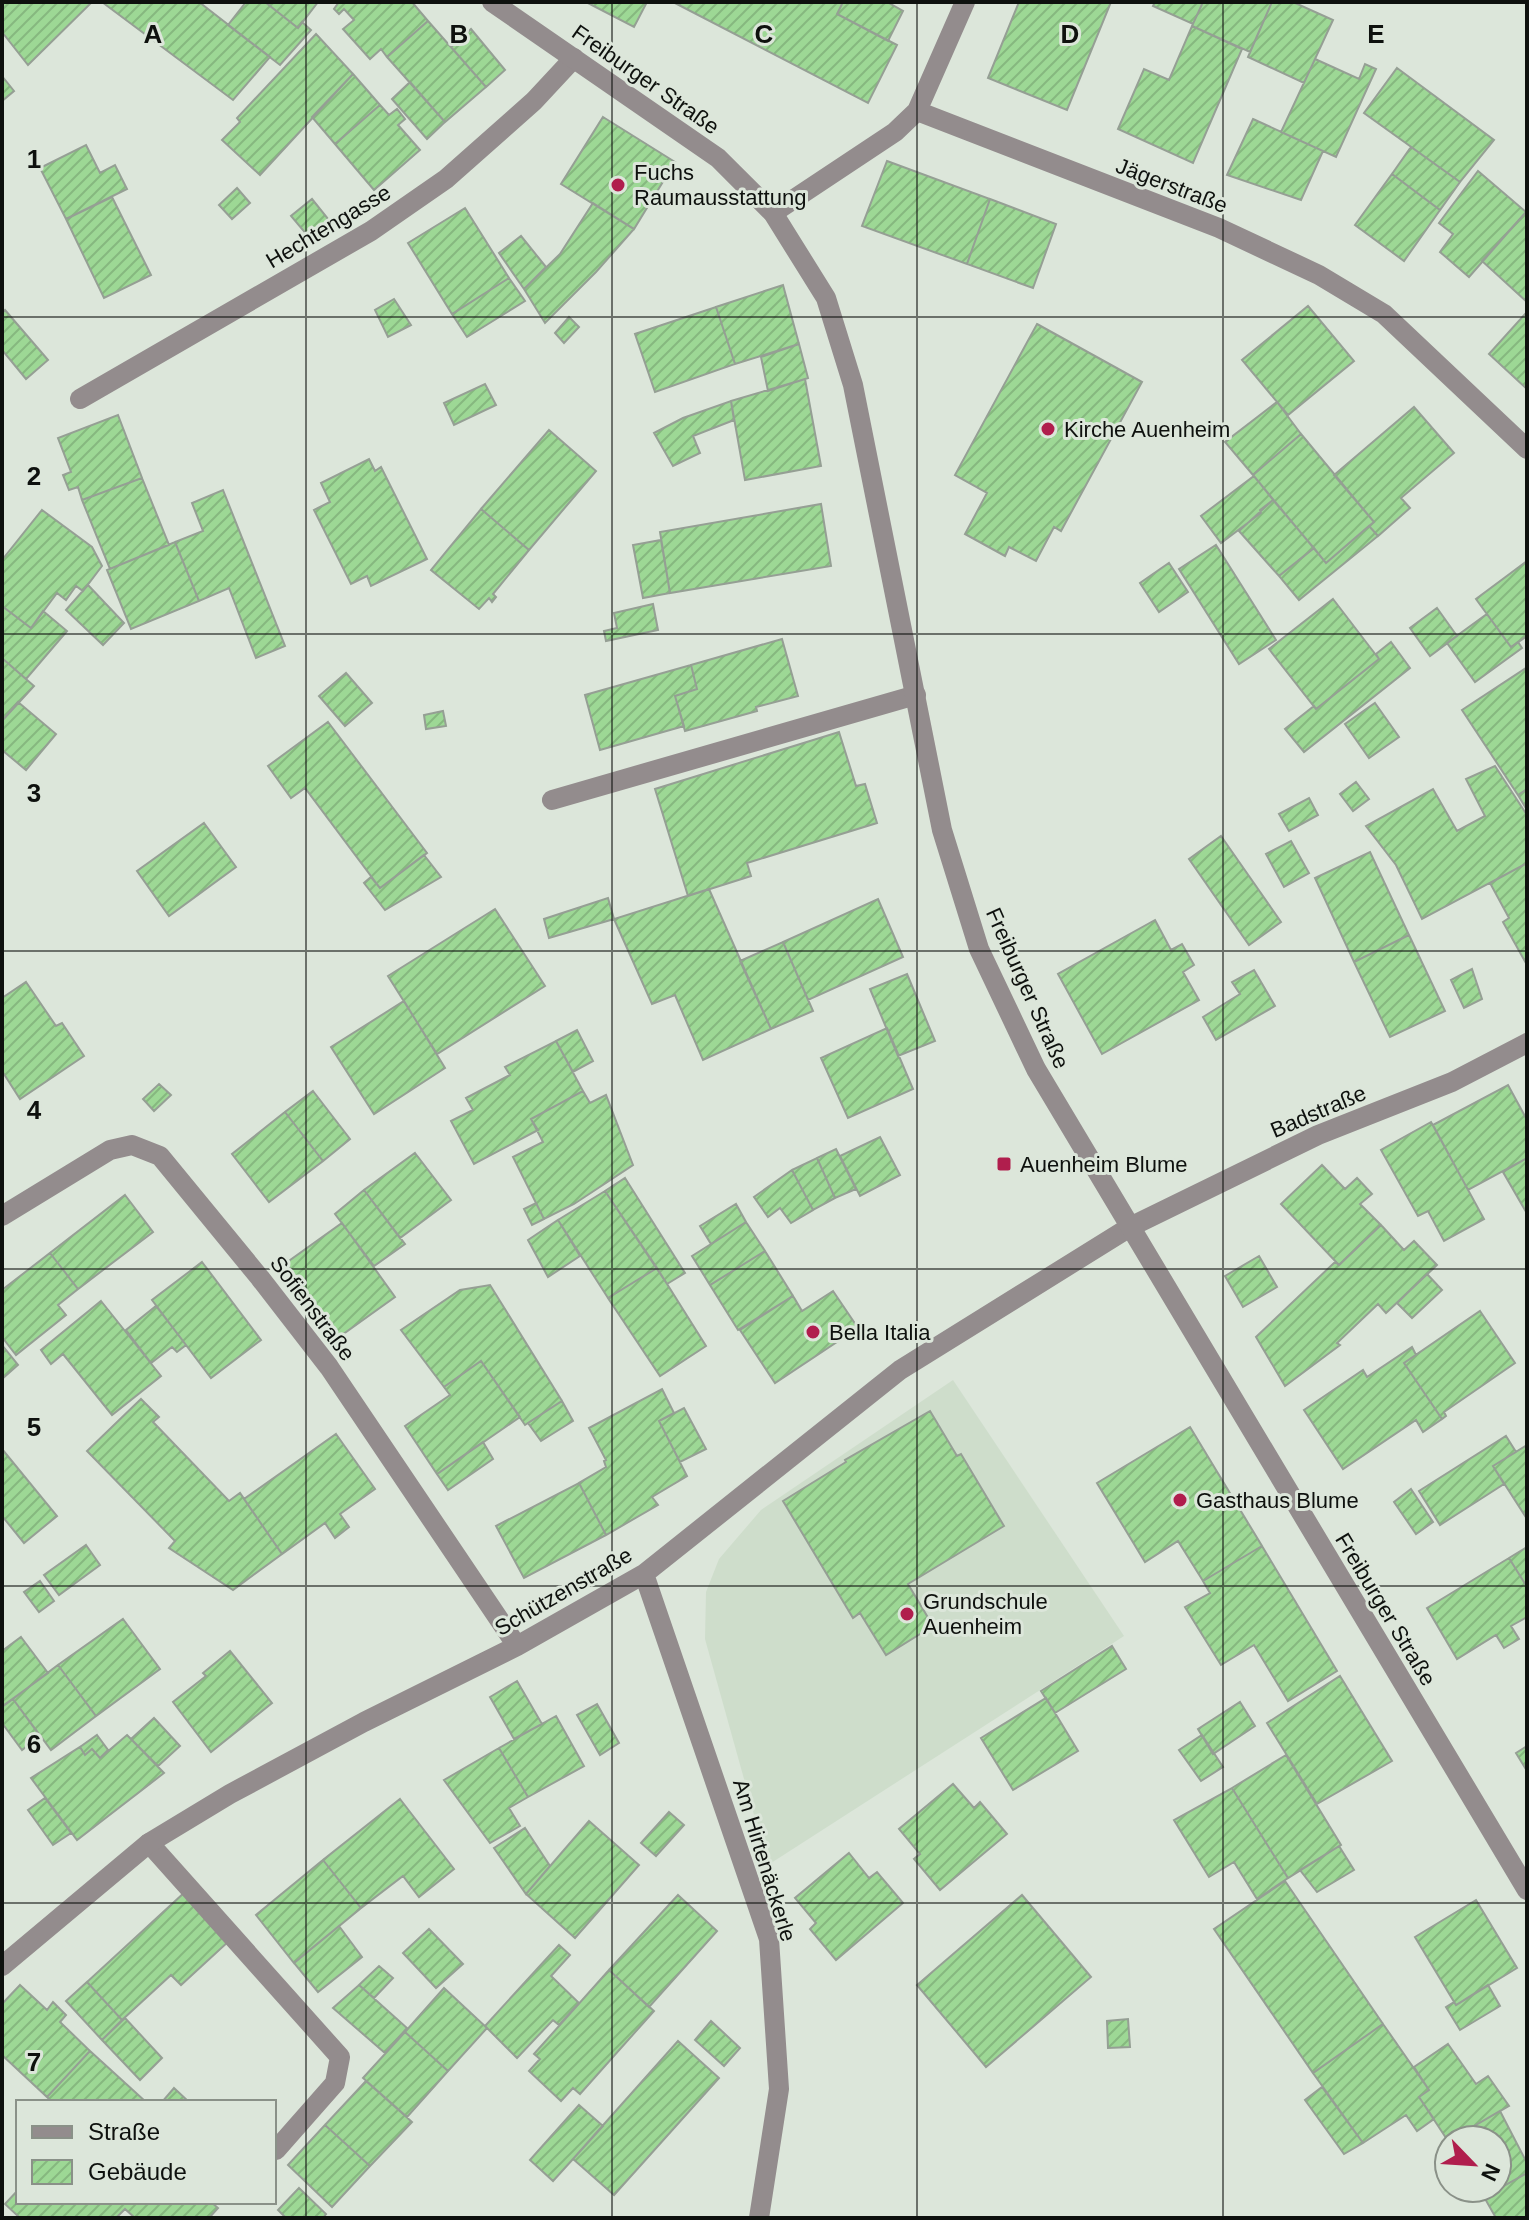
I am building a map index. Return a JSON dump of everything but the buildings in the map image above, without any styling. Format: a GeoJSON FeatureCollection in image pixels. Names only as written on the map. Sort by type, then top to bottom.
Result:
{"type":"FeatureCollection","features":[{"type":"Feature","properties":{"kind":"street","name":"Freiburger Straße"},"geometry":{"type":"LineString","coordinates":[[492,2],[718,158],[773,213],[826,298],[853,385],[942,830],[979,949],[1036,1069],[1527,1890]]}},
{"type":"Feature","properties":{"kind":"street"},"geometry":{"type":"LineString","coordinates":[[773,213],[895,132],[917,111],[965,2]]}},
{"type":"Feature","properties":{"kind":"street","name":"Hechtengasse"},"geometry":{"type":"LineString","coordinates":[[80,399],[371,231],[446,179],[534,101],[574,58]]}},
{"type":"Feature","properties":{"kind":"street","name":"Jägerstraße"},"geometry":{"type":"LineString","coordinates":[[917,111],[1219,228],[1319,275],[1384,314],[1527,449]]}},
{"type":"Feature","properties":{"kind":"street"},"geometry":{"type":"LineString","coordinates":[[552,800],[916,695]]}},
{"type":"Feature","properties":{"kind":"street","name":"Badstraße"},"geometry":{"type":"LineString","coordinates":[[1130,1227],[1318,1135],[1452,1082],[1527,1043]]}},
{"type":"Feature","properties":{"kind":"street","name":"Sofienstraße"},"geometry":{"type":"LineString","coordinates":[[2,1216],[110,1150],[132,1145],[160,1156],[329,1367],[517,1646]]}},
{"type":"Feature","properties":{"kind":"street","name":"Schützenstraße"},"geometry":{"type":"LineString","coordinates":[[2,1966],[149,1843],[230,1794],[364,1722],[517,1646],[644,1574],[900,1370],[1130,1227]]}},
{"type":"Feature","properties":{"kind":"street","name":"Am Hirtenäckerle"},"geometry":{"type":"LineString","coordinates":[[644,1574],[769,1939],[779,2089],[759,2218]]}},
{"type":"Feature","properties":{"kind":"street"},"geometry":{"type":"LineString","coordinates":[[149,1843],[340,2057],[335,2083],[276,2150]]}},
{"type":"Feature","properties":{"kind":"shaded area","name":"Grundschule Auenheim"},"geometry":{"type":"Polygon","coordinates":[[[953,1380],[1124,1636],[768,1865],[705,1639],[706,1592],[719,1559],[761,1510],[953,1380]]]}},
{"type":"Feature","properties":{"kind":"place","name":"Fuchs Raumausstattung"},"geometry":{"type":"Point","coordinates":[618,185]}},
{"type":"Feature","properties":{"kind":"place","name":"Kirche Auenheim"},"geometry":{"type":"Point","coordinates":[1048,429]}},
{"type":"Feature","properties":{"kind":"place","name":"Auenheim Blume"},"geometry":{"type":"Point","coordinates":[1004,1164]}},
{"type":"Feature","properties":{"kind":"place","name":"Bella Italia"},"geometry":{"type":"Point","coordinates":[813,1332]}},
{"type":"Feature","properties":{"kind":"place","name":"Gasthaus Blume"},"geometry":{"type":"Point","coordinates":[1180,1500]}},
{"type":"Feature","properties":{"kind":"place","name":"Grundschule Auenheim"},"geometry":{"type":"Point","coordinates":[907,1614]}}]}
